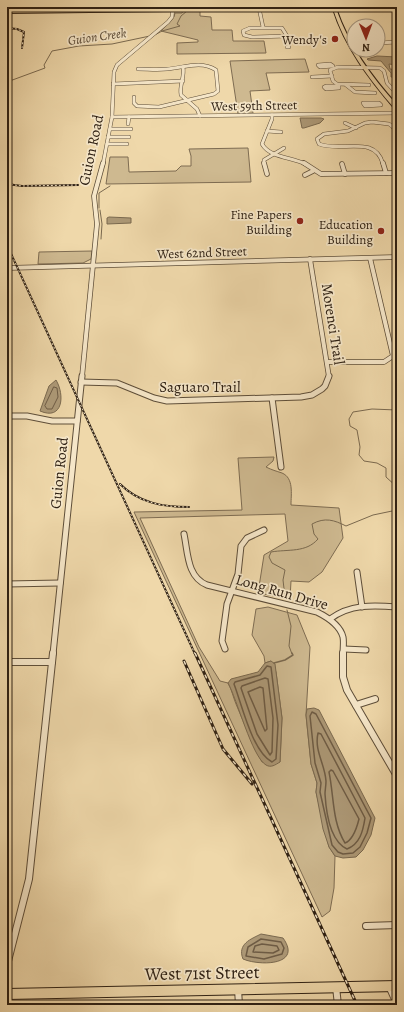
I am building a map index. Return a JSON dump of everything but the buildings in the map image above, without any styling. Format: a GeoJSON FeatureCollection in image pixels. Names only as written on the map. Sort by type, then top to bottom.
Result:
{"type":"FeatureCollection","features":[{"type":"Feature","properties":{"kind":"main road"},"geometry":{"type":"LineString","coordinates":[[334,7],[340,25],[346,33]]}},
{"type":"Feature","properties":{"kind":"main road"},"geometry":{"type":"LineString","coordinates":[[337,7],[346,30]]}},
{"type":"Feature","properties":{"kind":"main road"},"geometry":{"type":"LineString","coordinates":[[7,12],[173,8],[362,7]]}},
{"type":"Feature","properties":{"kind":"main road"},"geometry":{"type":"LineString","coordinates":[[361,58],[366,67],[397,108]]}},
{"type":"Feature","properties":{"kind":"main road"},"geometry":{"type":"LineString","coordinates":[[362,58],[366,67],[397,104]]}},
{"type":"Feature","properties":{"kind":"main road","name":"West 71st Street"},"geometry":{"type":"LineString","coordinates":[[7,994],[393,986]]}},
{"type":"Feature","properties":{"kind":"street","name":"Guion Road"},"geometry":{"type":"LineString","coordinates":[[7,965],[29,879],[40,774],[42,768],[94,265],[97,223],[94,198],[101,178],[112,117],[114,72],[119,63],[169,21],[173,8]]}},
{"type":"Feature","properties":{"kind":"street"},"geometry":{"type":"LineString","coordinates":[[259,8],[263,27]]}},
{"type":"Feature","properties":{"kind":"street"},"geometry":{"type":"LineString","coordinates":[[286,36],[251,37],[245,36],[243,30],[246,28],[263,27],[282,28],[285,30],[289,47],[287,47]]}},
{"type":"Feature","properties":{"kind":"street"},"geometry":{"type":"LineString","coordinates":[[386,42],[397,42]]}},
{"type":"Feature","properties":{"kind":"street"},"geometry":{"type":"LineString","coordinates":[[183,66],[185,74],[180,93],[186,100],[198,109],[200,116]]}},
{"type":"Feature","properties":{"kind":"street"},"geometry":{"type":"LineString","coordinates":[[134,97],[134,103],[137,106],[159,107],[218,92],[215,69],[207,66],[183,66],[167,69],[138,69]]}},
{"type":"Feature","properties":{"kind":"street"},"geometry":{"type":"LineString","coordinates":[[369,85],[339,85],[334,82],[330,70],[334,67],[377,67],[383,70],[386,80],[397,94]]}},
{"type":"Feature","properties":{"kind":"street"},"geometry":{"type":"LineString","coordinates":[[312,77],[332,76]]}},
{"type":"Feature","properties":{"kind":"street"},"geometry":{"type":"LineString","coordinates":[[114,84],[183,81]]}},
{"type":"Feature","properties":{"kind":"street"},"geometry":{"type":"LineString","coordinates":[[346,85],[350,90],[359,93],[375,93]]}},
{"type":"Feature","properties":{"kind":"street"},"geometry":{"type":"LineString","coordinates":[[391,88],[397,88]]}},
{"type":"Feature","properties":{"kind":"street"},"geometry":{"type":"LineString","coordinates":[[359,93],[363,103],[365,106],[381,105],[380,103],[363,103]]}},
{"type":"Feature","properties":{"kind":"street","name":"West 59th Street"},"geometry":{"type":"LineString","coordinates":[[112,117],[397,113]]}},
{"type":"Feature","properties":{"kind":"street"},"geometry":{"type":"LineString","coordinates":[[267,115],[270,121]]}},
{"type":"Feature","properties":{"kind":"street"},"geometry":{"type":"LineString","coordinates":[[272,115],[272,119],[262,145],[264,149],[302,162],[313,171],[324,174],[397,173]]}},
{"type":"Feature","properties":{"kind":"street"},"geometry":{"type":"LineString","coordinates":[[128,124],[129,117]]}},
{"type":"Feature","properties":{"kind":"street"},"geometry":{"type":"LineString","coordinates":[[386,173],[380,156],[372,149],[359,146],[330,148],[321,145],[316,140],[318,136],[348,131],[368,122],[381,122],[392,126],[397,135]]}},
{"type":"Feature","properties":{"kind":"street"},"geometry":{"type":"LineString","coordinates":[[345,123],[356,128]]}},
{"type":"Feature","properties":{"kind":"street"},"geometry":{"type":"LineString","coordinates":[[110,129],[131,129]]}},
{"type":"Feature","properties":{"kind":"street"},"geometry":{"type":"LineString","coordinates":[[267,131],[281,132]]}},
{"type":"Feature","properties":{"kind":"street"},"geometry":{"type":"LineString","coordinates":[[108,137],[129,137]]}},
{"type":"Feature","properties":{"kind":"street"},"geometry":{"type":"LineString","coordinates":[[107,144],[127,144]]}},
{"type":"Feature","properties":{"kind":"street"},"geometry":{"type":"LineString","coordinates":[[267,174],[264,161],[284,148]]}},
{"type":"Feature","properties":{"kind":"street"},"geometry":{"type":"LineString","coordinates":[[342,164],[346,174]]}},
{"type":"Feature","properties":{"kind":"street"},"geometry":{"type":"LineString","coordinates":[[305,175],[313,171]]}},
{"type":"Feature","properties":{"kind":"street","name":"West 62nd Street"},"geometry":{"type":"LineString","coordinates":[[7,268],[397,257]]}},
{"type":"Feature","properties":{"kind":"street"},"geometry":{"type":"LineString","coordinates":[[327,362],[384,362],[393,356],[370,258]]}},
{"type":"Feature","properties":{"kind":"street","name":"Morenci Trail"},"geometry":{"type":"LineString","coordinates":[[310,259],[329,379],[321,390]]}},
{"type":"Feature","properties":{"kind":"street","name":"Saguaro Trail"},"geometry":{"type":"LineString","coordinates":[[81,382],[121,383],[147,397],[167,401],[305,397],[321,390]]}},
{"type":"Feature","properties":{"kind":"street"},"geometry":{"type":"LineString","coordinates":[[272,398],[281,467]]}},
{"type":"Feature","properties":{"kind":"street"},"geometry":{"type":"LineString","coordinates":[[7,416],[27,416],[52,420],[77,421]]}},
{"type":"Feature","properties":{"kind":"street"},"geometry":{"type":"LineString","coordinates":[[225,649],[222,641],[227,602],[238,574],[242,542],[251,535],[264,530]]}},
{"type":"Feature","properties":{"kind":"street","name":"Long Run Drive"},"geometry":{"type":"LineString","coordinates":[[184,534],[190,570],[194,576],[203,583],[317,612],[330,619],[342,633],[344,649],[344,680],[347,690],[397,776]]}},
{"type":"Feature","properties":{"kind":"street"},"geometry":{"type":"LineString","coordinates":[[357,572],[362,607]]}},
{"type":"Feature","properties":{"kind":"street"},"geometry":{"type":"LineString","coordinates":[[7,584],[60,583]]}},
{"type":"Feature","properties":{"kind":"street"},"geometry":{"type":"LineString","coordinates":[[330,619],[344,609],[362,607],[397,608]]}},
{"type":"Feature","properties":{"kind":"street"},"geometry":{"type":"LineString","coordinates":[[344,649],[366,650]]}},
{"type":"Feature","properties":{"kind":"street"},"geometry":{"type":"LineString","coordinates":[[7,662],[52,662]]}},
{"type":"Feature","properties":{"kind":"street"},"geometry":{"type":"LineString","coordinates":[[356,705],[375,699]]}},
{"type":"Feature","properties":{"kind":"street"},"geometry":{"type":"LineString","coordinates":[[366,926],[397,925]]}},
{"type":"Feature","properties":{"kind":"street"},"geometry":{"type":"LineString","coordinates":[[393,986],[397,1004]]}},
{"type":"Feature","properties":{"kind":"street"},"geometry":{"type":"LineString","coordinates":[[336,987],[338,1005]]}},
{"type":"Feature","properties":{"kind":"street"},"geometry":{"type":"LineString","coordinates":[[238,989],[239,1005]]}},
{"type":"Feature","properties":{"kind":"shaded area"},"geometry":{"type":"Polygon","coordinates":[[[183,11],[200,11],[200,16],[211,17],[212,30],[232,30],[233,41],[264,41],[266,53],[177,54],[177,43],[198,42],[198,40],[161,31],[174,17],[175,13],[182,13],[183,11]]]}},
{"type":"Feature","properties":{"kind":"shaded area"},"geometry":{"type":"Polygon","coordinates":[[[305,59],[309,72],[266,73],[270,90],[250,91],[253,113],[238,114],[230,61],[305,59]]]}},
{"type":"Feature","properties":{"kind":"shaded area"},"geometry":{"type":"Polygon","coordinates":[[[248,148],[251,182],[106,184],[110,157],[128,157],[129,172],[176,171],[181,166],[191,166],[189,149],[248,148]]]}},
{"type":"Feature","properties":{"kind":"shaded area"},"geometry":{"type":"Polygon","coordinates":[[[92,251],[91,259],[83,263],[38,264],[39,252],[92,251]]]}},
{"type":"Feature","properties":{"kind":"shaded area"},"geometry":{"type":"Polygon","coordinates":[[[274,457],[273,461],[266,467],[286,475],[291,487],[291,505],[339,508],[343,538],[322,572],[309,582],[291,581],[290,599],[258,593],[264,555],[288,541],[285,514],[140,518],[199,647],[220,681],[228,683],[245,726],[262,762],[280,762],[282,718],[276,672],[271,661],[265,663],[264,656],[252,635],[256,609],[268,607],[297,615],[310,647],[306,715],[311,764],[317,783],[316,792],[329,847],[335,856],[334,888],[330,911],[322,917],[134,512],[242,510],[238,458],[274,457]]]}},
{"type":"Feature","properties":{"kind":"water"},"geometry":{"type":"Polygon","coordinates":[[[386,56],[397,57],[397,65],[389,64],[390,69],[397,70],[397,77],[391,77],[391,73],[381,61],[367,59],[386,58],[386,56]]]}},
{"type":"Feature","properties":{"kind":"water"},"geometry":{"type":"Polygon","coordinates":[[[300,118],[324,119],[320,123],[302,128],[300,118]]]}},
{"type":"Feature","properties":{"kind":"water"},"geometry":{"type":"Polygon","coordinates":[[[107,218],[131,218],[131,223],[107,224],[107,218]]]}},
{"type":"Feature","properties":{"kind":"water"},"geometry":{"type":"Polygon","coordinates":[[[56,380],[61,393],[58,410],[48,413],[40,411],[49,386],[56,380]]]}},
{"type":"Feature","properties":{"kind":"water"},"geometry":{"type":"Polygon","coordinates":[[[271,661],[275,664],[282,718],[280,762],[273,766],[266,765],[255,751],[228,683],[231,679],[258,672],[265,663],[271,661]]]}},
{"type":"Feature","properties":{"kind":"water"},"geometry":{"type":"Polygon","coordinates":[[[314,708],[319,710],[375,818],[371,835],[363,850],[356,857],[343,858],[335,856],[329,847],[323,829],[316,792],[317,783],[311,764],[306,715],[307,709],[314,708]]]}},
{"type":"Feature","properties":{"kind":"water"},"geometry":{"type":"Polygon","coordinates":[[[261,934],[283,938],[288,947],[287,954],[283,959],[276,962],[259,963],[243,959],[243,946],[249,940],[261,934]]]}},
{"type":"Feature","properties":{"kind":"waterway","name":"Guion Creek"},"geometry":{"type":"LineString","coordinates":[[153,36],[162,31],[180,26],[177,24],[181,16],[187,11],[188,7]]}},
{"type":"Feature","properties":{"kind":"waterway","name":"Guion Creek"},"geometry":{"type":"LineString","coordinates":[[7,82],[45,68],[44,65],[52,51],[79,46],[112,44],[150,36]]}},
{"type":"Feature","properties":{"kind":"waterway"},"geometry":{"type":"LineString","coordinates":[[99,208],[99,193],[110,186]]}},
{"type":"Feature","properties":{"kind":"waterway"},"geometry":{"type":"LineString","coordinates":[[100,210],[102,224],[101,239]]}},
{"type":"Feature","properties":{"kind":"waterway"},"geometry":{"type":"LineString","coordinates":[[397,410],[372,409],[353,412],[349,419],[350,426],[357,430],[360,447],[359,455],[364,461],[377,463],[386,468],[386,477],[397,487]]}},
{"type":"Feature","properties":{"kind":"waterway"},"geometry":{"type":"LineString","coordinates":[[285,597],[283,580],[285,570],[272,563],[269,557],[271,552],[296,550],[308,547],[318,539],[314,534],[312,524],[317,522],[329,520],[346,526],[373,515],[397,510]]}},
{"type":"Feature","properties":{"kind":"waterway"},"geometry":{"type":"LineString","coordinates":[[287,610],[291,626],[289,646],[292,654]]}},
{"type":"Feature","properties":{"kind":"waterway"},"geometry":{"type":"LineString","coordinates":[[274,663],[285,660],[293,655],[292,653]]}},
{"type":"Feature","properties":{"kind":"railway"},"geometry":{"type":"LineString","coordinates":[[7,28],[17,29],[24,32],[22,48]]}},
{"type":"Feature","properties":{"kind":"railway"},"geometry":{"type":"LineString","coordinates":[[7,184],[22,186],[78,185]]}},
{"type":"Feature","properties":{"kind":"railway"},"geometry":{"type":"LineString","coordinates":[[7,245],[195,654]]}},
{"type":"Feature","properties":{"kind":"railway"},"geometry":{"type":"LineString","coordinates":[[120,484],[135,496],[143,500],[161,505],[189,507]]}},
{"type":"Feature","properties":{"kind":"railway"},"geometry":{"type":"LineString","coordinates":[[195,653],[357,1005]]}},
{"type":"Feature","properties":{"kind":"railway"},"geometry":{"type":"LineString","coordinates":[[184,661],[223,749],[252,784]]}},
{"type":"Feature","properties":{"kind":"place","name":"Wendy's"},"geometry":{"type":"Point","coordinates":[335,39]}},
{"type":"Feature","properties":{"kind":"place","name":"Fine Papers Building"},"geometry":{"type":"Point","coordinates":[300,221]}},
{"type":"Feature","properties":{"kind":"place","name":"Education Building"},"geometry":{"type":"Point","coordinates":[381,231]}}]}
